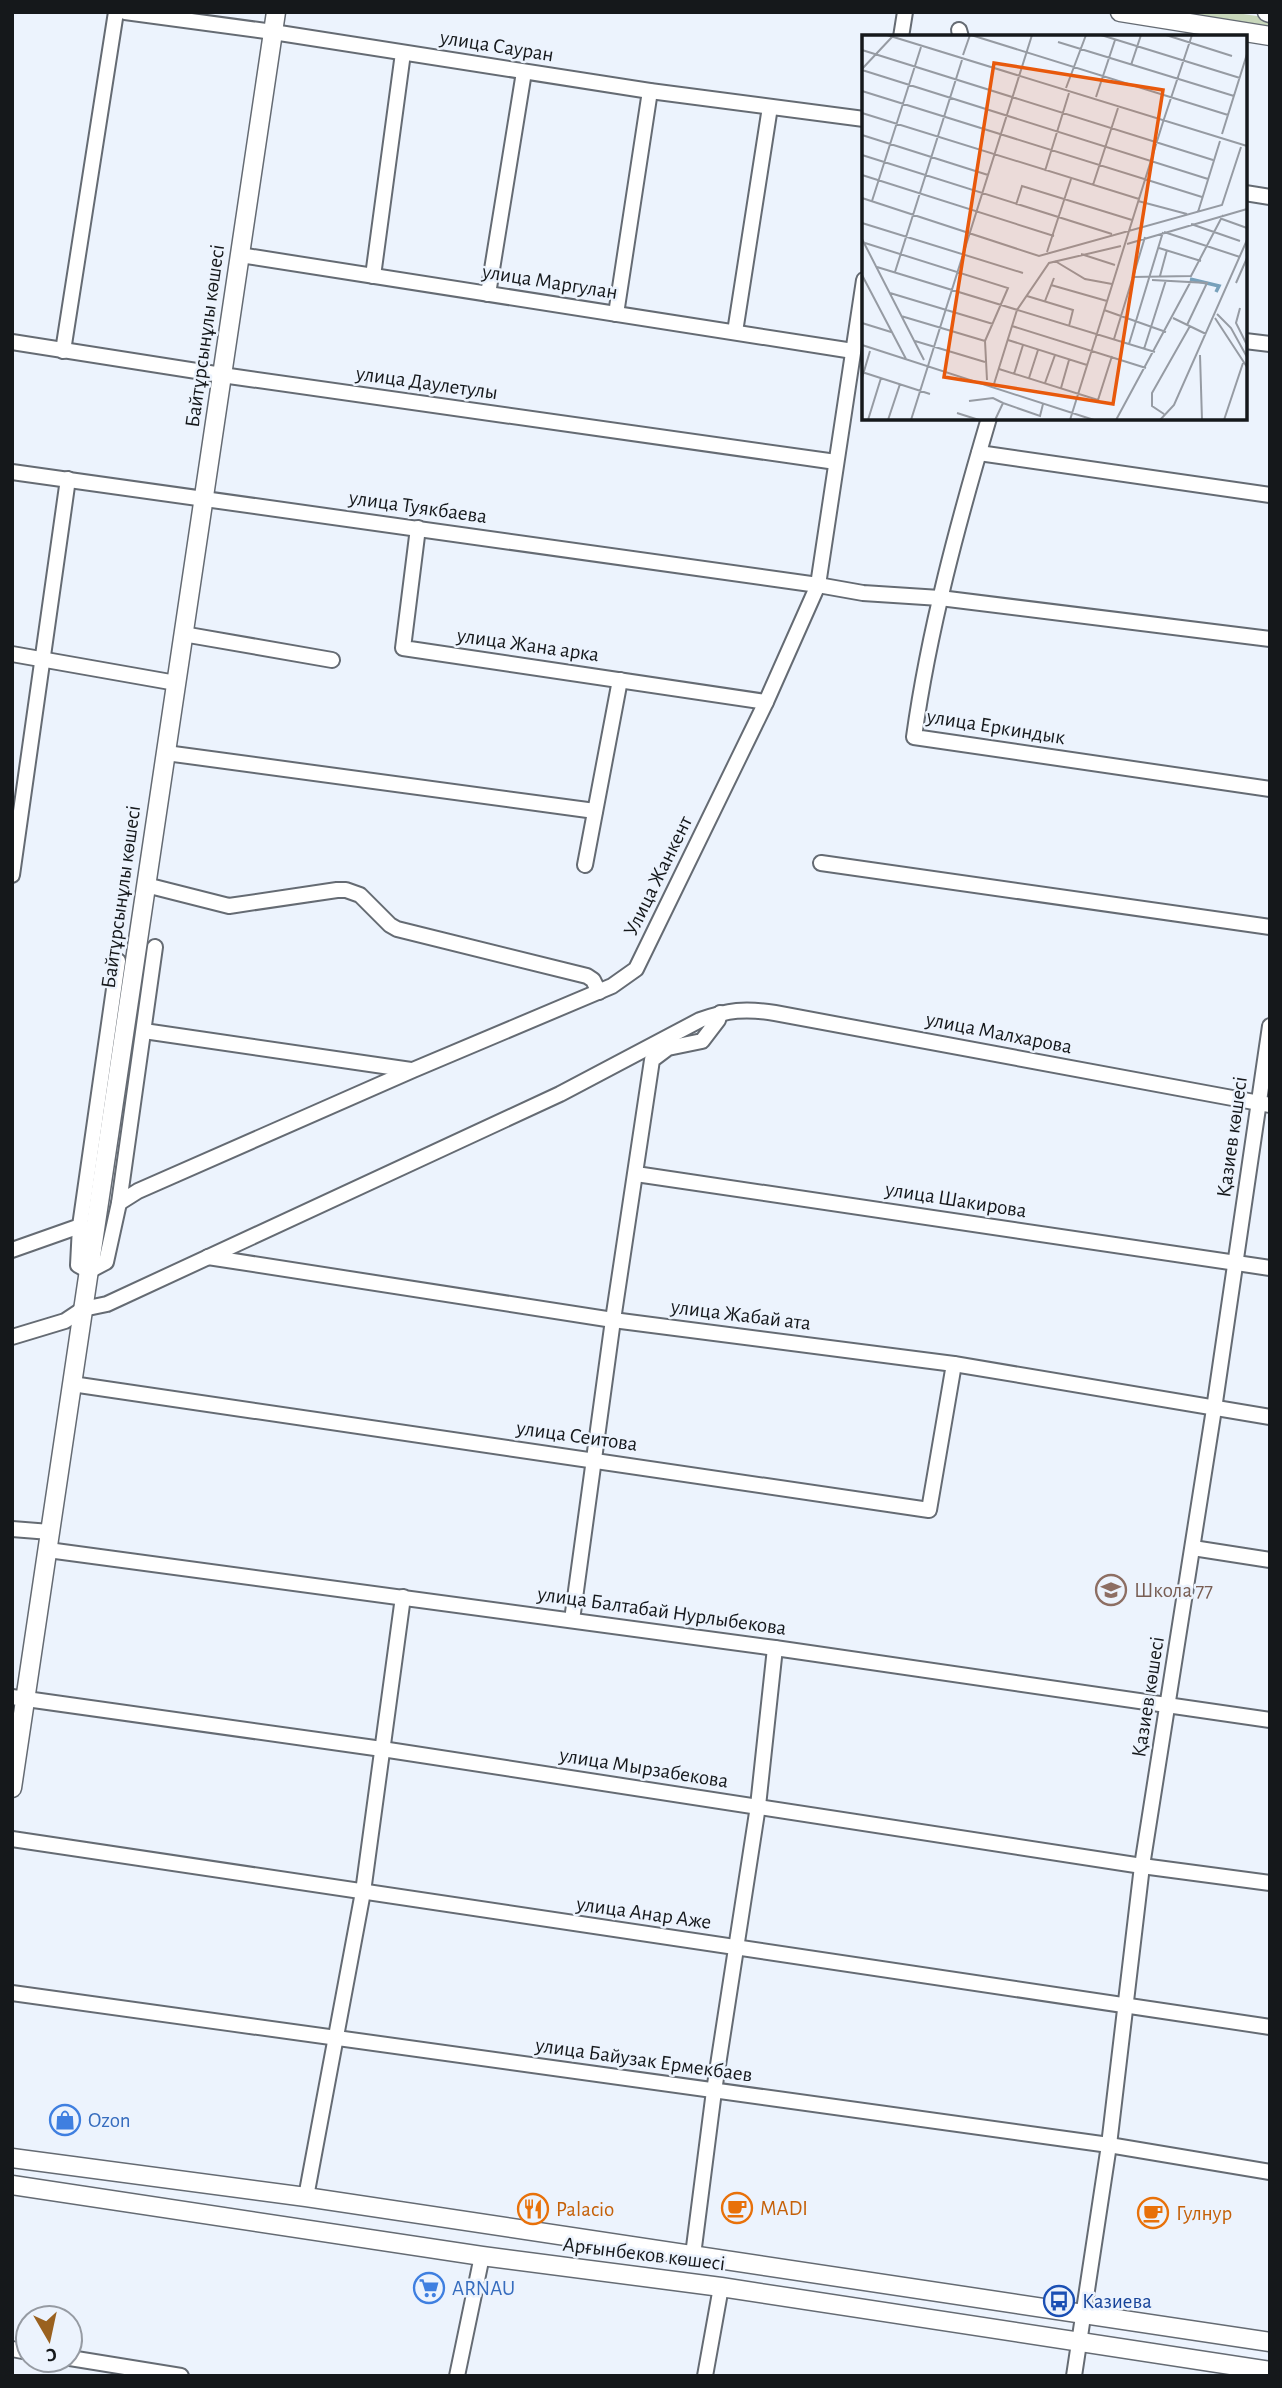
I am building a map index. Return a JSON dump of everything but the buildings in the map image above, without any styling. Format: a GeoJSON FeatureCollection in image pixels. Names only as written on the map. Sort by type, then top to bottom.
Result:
{"type":"FeatureCollection","features":[{"type":"Feature","properties":{"kind":"main road","name":"Байтұрсынұлы көшесі"},"geometry":{"type":"LineString","coordinates":[[12,1788],[19,1698],[49,1541],[276,12]]}},
{"type":"Feature","properties":{"kind":"main road"},"geometry":{"type":"LineString","coordinates":[[1120,12],[1270,36]]}},
{"type":"Feature","properties":{"kind":"main road","name":"Арғынбеков көшесі"},"geometry":{"type":"LineString","coordinates":[[12,2158],[306,2197],[1270,2342]]}},
{"type":"Feature","properties":{"kind":"main road","name":"Арғынбеков көшесі"},"geometry":{"type":"LineString","coordinates":[[12,2185],[482,2256],[721,2287],[1270,2371]]}},
{"type":"Feature","properties":{"kind":"street"},"geometry":{"type":"LineString","coordinates":[[63,351],[116,12]]}},
{"type":"Feature","properties":{"kind":"street","name":"улица Сауран"},"geometry":{"type":"LineString","coordinates":[[125,12],[273,32],[650,91],[862,119]]}},
{"type":"Feature","properties":{"kind":"street"},"geometry":{"type":"LineString","coordinates":[[901,35],[905,12]]}},
{"type":"Feature","properties":{"kind":"street"},"geometry":{"type":"LineString","coordinates":[[373,276],[403,53]]}},
{"type":"Feature","properties":{"kind":"street"},"geometry":{"type":"LineString","coordinates":[[488,293],[524,72]]}},
{"type":"Feature","properties":{"kind":"street"},"geometry":{"type":"LineString","coordinates":[[616,314],[650,91]]}},
{"type":"Feature","properties":{"kind":"street"},"geometry":{"type":"LineString","coordinates":[[735,332],[770,107]]}},
{"type":"Feature","properties":{"kind":"street"},"geometry":{"type":"LineString","coordinates":[[1247,193],[1270,197]]}},
{"type":"Feature","properties":{"kind":"street","name":"улица Маргулан"},"geometry":{"type":"LineString","coordinates":[[240,255],[853,351]]}},
{"type":"Feature","properties":{"kind":"street","name":"Улица Жанкент"},"geometry":{"type":"LineString","coordinates":[[119,1203],[138,1191],[413,1070],[599,992],[626,978],[636,969],[766,702],[818,585],[862,293]]}},
{"type":"Feature","properties":{"kind":"street"},"geometry":{"type":"LineString","coordinates":[[1247,341],[1270,344]]}},
{"type":"Feature","properties":{"kind":"street","name":"улица Даулетулы"},"geometry":{"type":"LineString","coordinates":[[12,342],[222,375],[836,462]]}},
{"type":"Feature","properties":{"kind":"street","name":"улица Еркиндык"},"geometry":{"type":"LineString","coordinates":[[988,420],[940,598],[921,686],[915,737],[1270,789]]}},
{"type":"Feature","properties":{"kind":"street"},"geometry":{"type":"LineString","coordinates":[[979,453],[1270,495]]}},
{"type":"Feature","properties":{"kind":"street","name":"улица Туякбаева"},"geometry":{"type":"LineString","coordinates":[[12,472],[863,593],[940,598],[1270,639]]}},
{"type":"Feature","properties":{"kind":"street"},"geometry":{"type":"LineString","coordinates":[[12,875],[68,479]]}},
{"type":"Feature","properties":{"kind":"street","name":"улица Жана арка"},"geometry":{"type":"LineString","coordinates":[[418,528],[403,648],[766,702]]}},
{"type":"Feature","properties":{"kind":"street"},"geometry":{"type":"LineString","coordinates":[[183,634],[332,660]]}},
{"type":"Feature","properties":{"kind":"street"},"geometry":{"type":"LineString","coordinates":[[12,654],[176,682]]}},
{"type":"Feature","properties":{"kind":"street"},"geometry":{"type":"LineString","coordinates":[[585,865],[620,680]]}},
{"type":"Feature","properties":{"kind":"street"},"geometry":{"type":"LineString","coordinates":[[166,753],[595,811]]}},
{"type":"Feature","properties":{"kind":"street"},"geometry":{"type":"LineString","coordinates":[[821,863],[1270,927]]}},
{"type":"Feature","properties":{"kind":"street"},"geometry":{"type":"LineString","coordinates":[[146,885],[229,906],[337,890],[354,892],[397,929],[587,976],[593,980],[599,992]]}},
{"type":"Feature","properties":{"kind":"street"},"geometry":{"type":"LineString","coordinates":[[118,961],[80,1226],[78,1265],[89,1270],[106,1262],[119,1203],[155,947]]}},
{"type":"Feature","properties":{"kind":"street","name":"улица Малхарова"},"geometry":{"type":"LineString","coordinates":[[12,1337],[65,1321],[83,1309],[107,1304],[560,1094],[700,1020],[720,1013],[748,1009],[775,1013],[1264,1104]]}},
{"type":"Feature","properties":{"kind":"street"},"geometry":{"type":"LineString","coordinates":[[572,1620],[652,1060],[668,1048],[702,1041],[711,1031],[720,1013]]}},
{"type":"Feature","properties":{"kind":"street","name":"Қазиев көшесі"},"geometry":{"type":"LineString","coordinates":[[1073,2376],[1109,2145],[1142,1866],[1236,1263],[1264,1104],[1270,1026]]}},
{"type":"Feature","properties":{"kind":"street"},"geometry":{"type":"LineString","coordinates":[[144,1031],[413,1070]]}},
{"type":"Feature","properties":{"kind":"street","name":"улица Шакирова"},"geometry":{"type":"LineString","coordinates":[[636,1174],[1270,1268]]}},
{"type":"Feature","properties":{"kind":"street"},"geometry":{"type":"LineString","coordinates":[[12,1250],[80,1226]]}},
{"type":"Feature","properties":{"kind":"street","name":"улица Жабай ата"},"geometry":{"type":"LineString","coordinates":[[206,1256],[613,1320],[954,1364],[1270,1417]]}},
{"type":"Feature","properties":{"kind":"street","name":"улица Сеитова"},"geometry":{"type":"LineString","coordinates":[[72,1384],[929,1510],[954,1364]]}},
{"type":"Feature","properties":{"kind":"street","name":"улица Балтабай Нурлыбекова"},"geometry":{"type":"LineString","coordinates":[[12,1529],[49,1541],[403,1597],[1270,1720]]}},
{"type":"Feature","properties":{"kind":"street"},"geometry":{"type":"LineString","coordinates":[[1193,1548],[1270,1560]]}},
{"type":"Feature","properties":{"kind":"street"},"geometry":{"type":"LineString","coordinates":[[306,2197],[363,1892],[403,1597]]}},
{"type":"Feature","properties":{"kind":"street"},"geometry":{"type":"LineString","coordinates":[[692,2255],[713,2091],[758,1806],[775,1648]]}},
{"type":"Feature","properties":{"kind":"street","name":"улица Мырзабекова"},"geometry":{"type":"LineString","coordinates":[[19,1698],[382,1749],[1142,1866],[1270,1883]]}},
{"type":"Feature","properties":{"kind":"street","name":"улица Анар Аже"},"geometry":{"type":"LineString","coordinates":[[12,1839],[1270,2027]]}},
{"type":"Feature","properties":{"kind":"street","name":"улица Байузак Ермекбаев"},"geometry":{"type":"LineString","coordinates":[[12,1993],[1109,2145],[1270,2172]]}},
{"type":"Feature","properties":{"kind":"street"},"geometry":{"type":"LineString","coordinates":[[457,2376],[482,2256]]}},
{"type":"Feature","properties":{"kind":"street"},"geometry":{"type":"LineString","coordinates":[[705,2376],[721,2287]]}},
{"type":"Feature","properties":{"kind":"street"},"geometry":{"type":"LineString","coordinates":[[84,2360],[181,2376]]}},
{"type":"Feature","properties":{"kind":"green space"},"geometry":{"type":"Polygon","coordinates":[[[1166,12],[1230,12],[1270,18],[1270,28],[1166,12]]]}},
{"type":"Feature","properties":{"kind":"place","name":"Школа 77"},"geometry":{"type":"Point","coordinates":[1111,1590]}},
{"type":"Feature","properties":{"kind":"place","name":"Ozon"},"geometry":{"type":"Point","coordinates":[65,2120]}},
{"type":"Feature","properties":{"kind":"place","name":"MADI"},"geometry":{"type":"Point","coordinates":[737,2208]}},
{"type":"Feature","properties":{"kind":"place","name":"Palacio"},"geometry":{"type":"Point","coordinates":[533,2209]}},
{"type":"Feature","properties":{"kind":"place","name":"Гулнур"},"geometry":{"type":"Point","coordinates":[1153,2213]}},
{"type":"Feature","properties":{"kind":"place","name":"ARNAU"},"geometry":{"type":"Point","coordinates":[429,2288]}},
{"type":"Feature","properties":{"kind":"place","name":"Казиева"},"geometry":{"type":"Point","coordinates":[1059,2301]}}]}
